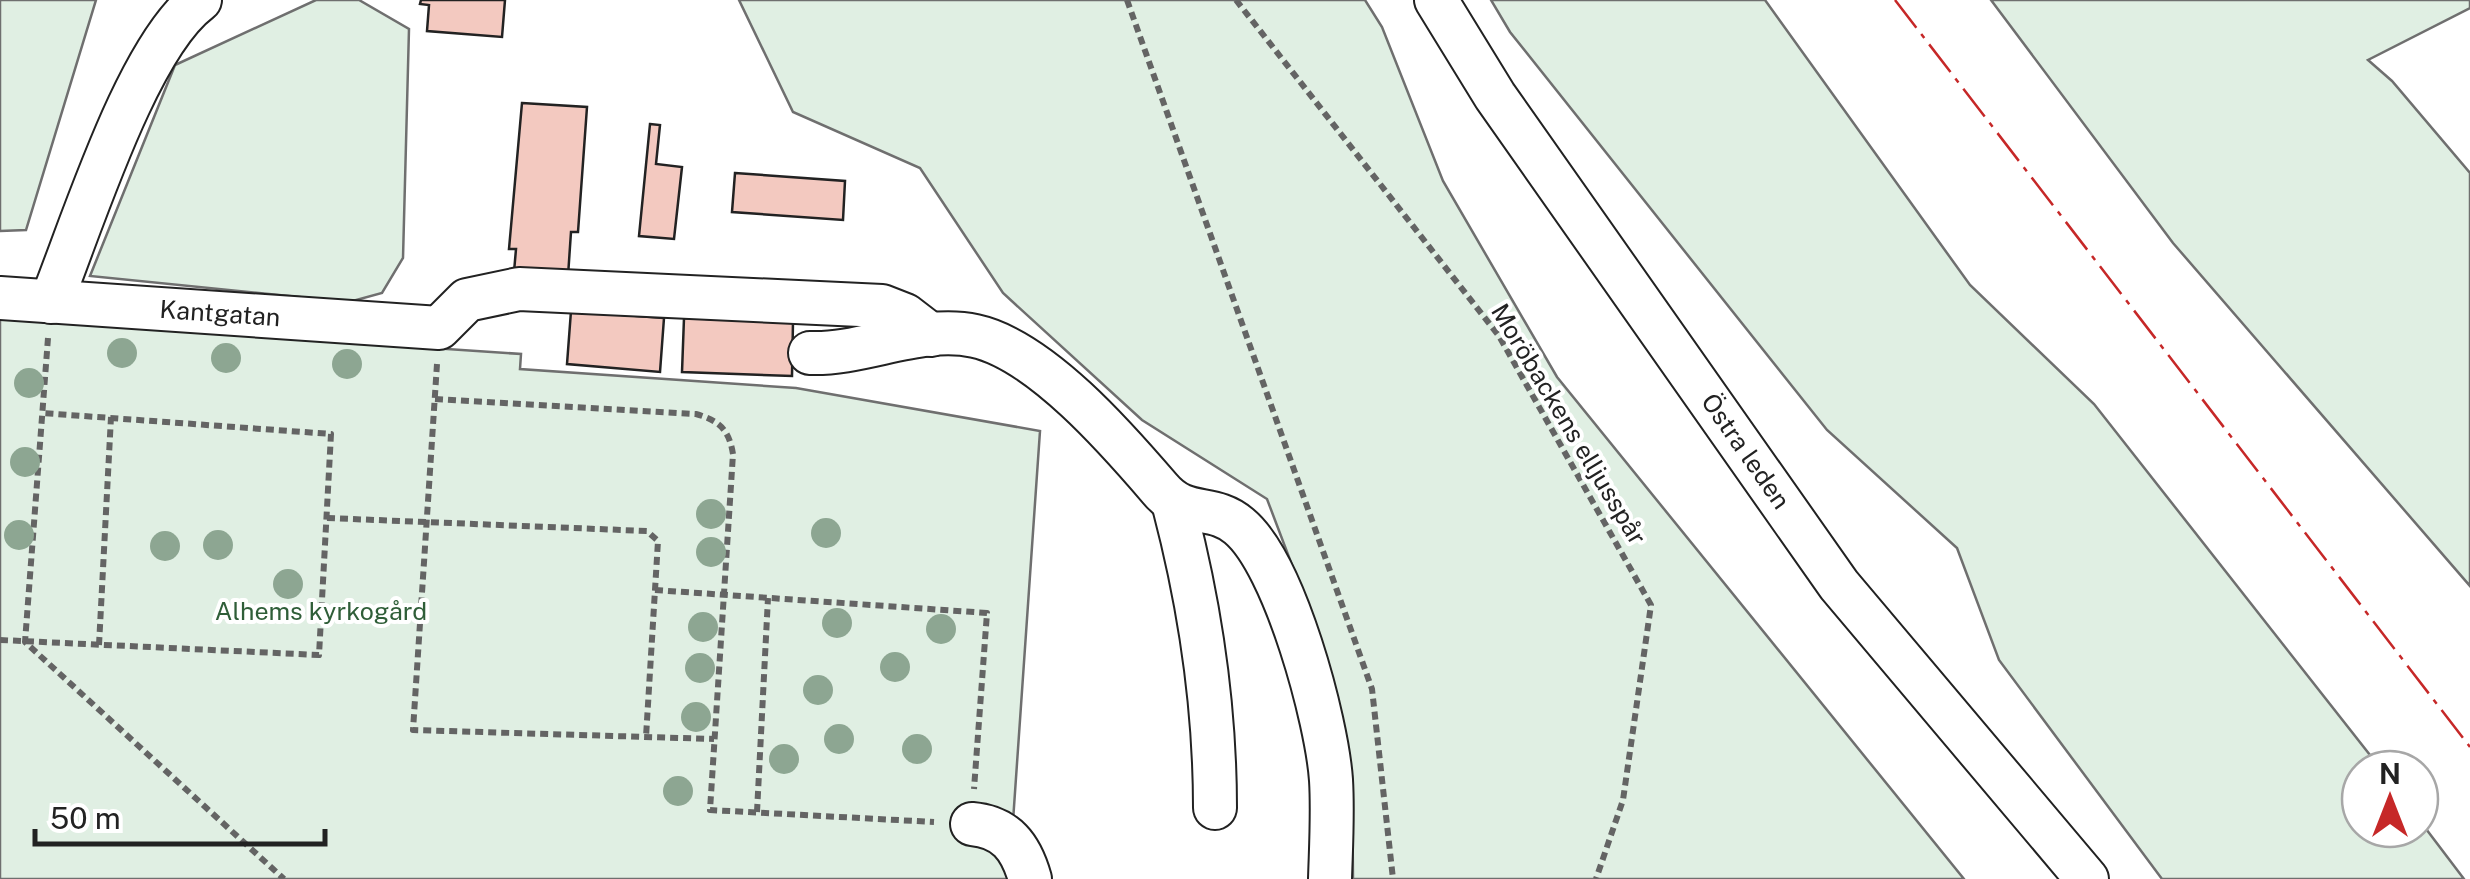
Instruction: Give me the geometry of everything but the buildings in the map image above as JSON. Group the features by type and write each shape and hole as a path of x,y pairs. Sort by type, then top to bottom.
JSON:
{"street":[{"name":"Östra leden","path":"1436,0 1496,96 1840,584 2087,879"},
{"path":"50,302 140,80 175,8"},
{"path":"439,328 467,300 519,289 882,306 906,314 931,335"},
{"name":"Kantgatan","path":"0,298 439,328"},
{"path":"810,354 836,354 931,335 974,336 1004,348 1043,374 1131,456 1174,506 1207,673 1215,739 1216,808"},
{"path":"1174,506 1216,514 1240,526 1287,607 1310,678 1331,777 1330,879"},
{"path":"972,824 1007,834 1020,851 1030,879"}],"path":[{"path":"1127,0 1372,690 1393,879"},
{"name":"Moröbackens elljusspår","path":"1236,0 1498,336 1652,605 1623,800 1596,879"},
{"path":"25,642 50,302"},
{"path":"439,328 413,730 714,739"},
{"path":"434,400 696,414 716,420 730,435 734,454 724,596 714,739 710,810 972,824 987,613 724,596 655,590"},
{"path":"0,640 319,655 332,434 42,413"},
{"path":"99,645 112,417"},
{"path":"327,518 648,531 658,541 646,737"},
{"path":"757,812 768,598"},
{"path":"25,642 284,879"}],"green space":[{"path":"0,0 96,0 26,230 0,231"},
{"path":"316,0 359,0 409,29 403,258 382,293 349,302 90,276 175,65"},
{"path":"739,0 1365,0 1382,27 1443,181 1557,377 1964,879 1353,879 1352,776 1317,631 1267,499 1142,420 1003,293 920,168 793,112"},
{"path":"1491,0 1765,0 1970,285 2094,404 2365,749 2340,749 2340,849 2440,847 2464,879 2162,879 1999,660 1957,548 1827,430 1510,32"},
{"path":"1991,0 2470,0 2470,8 2368,60 2392,81 2470,173 2470,586 2173,243"},
{"name":"Alhems kyrkogård","path":"0,319 521,354 520,369 796,388 1040,431 1009,879 0,879"}],"power":[{"path":"1895,0 2470,747"}]}
